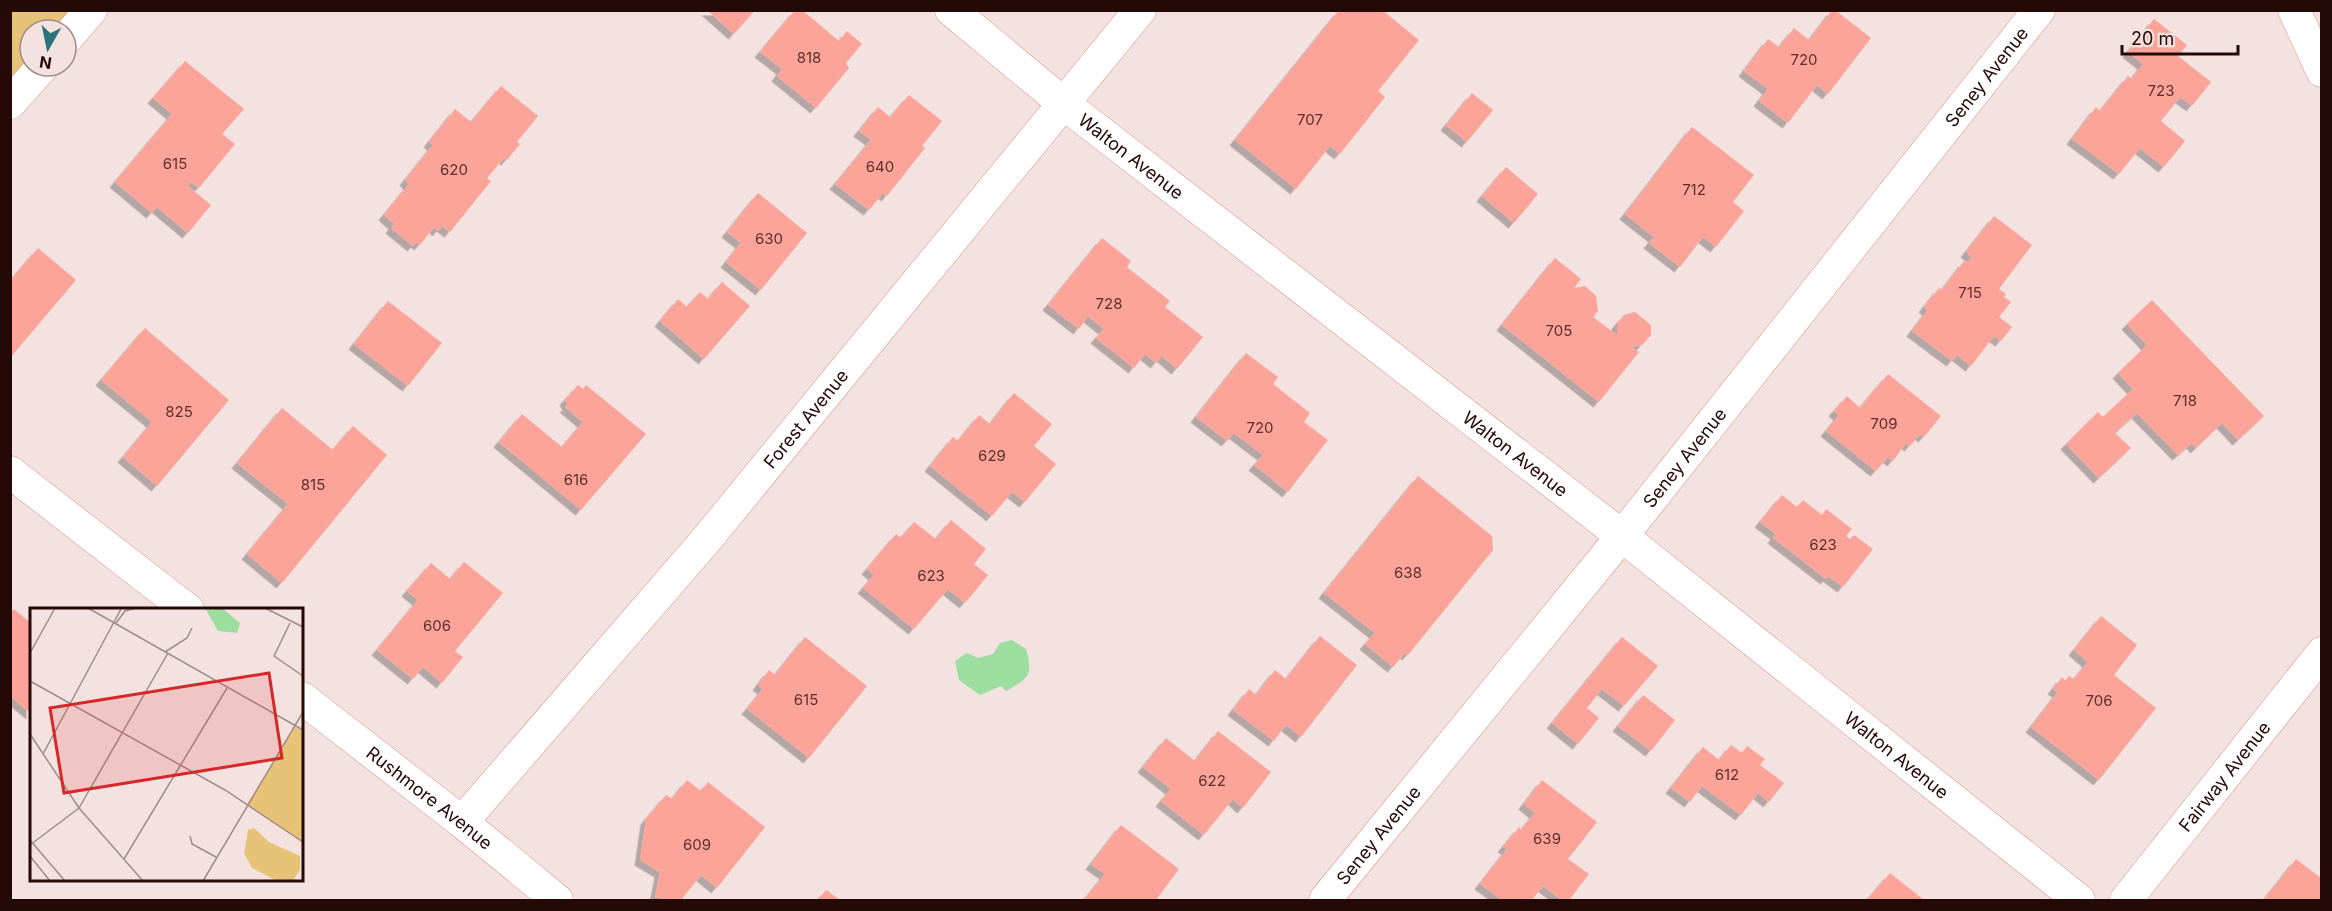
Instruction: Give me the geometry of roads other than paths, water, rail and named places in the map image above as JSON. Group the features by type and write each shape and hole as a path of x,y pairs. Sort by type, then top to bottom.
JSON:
{"street":[{"path":"78,25 91,10"},
{"name":"Walton Avenue","path":"951,10 1063,103 1622,536 2079,900"},
{"name":"Forest Avenue","path":"462,822 706,540 1140,10"},
{"name":"Seney Avenue","path":"1325,900 1622,536 2039,10"},
{"path":"2294,10 2322,71"},
{"path":"10,103 32,78"},
{"path":"10,472 187,608"},
{"name":"Fairway Avenue","path":"2126,900 2322,653"},
{"name":"Rushmore Avenue","path":"303,699 462,822 557,900"}]}
